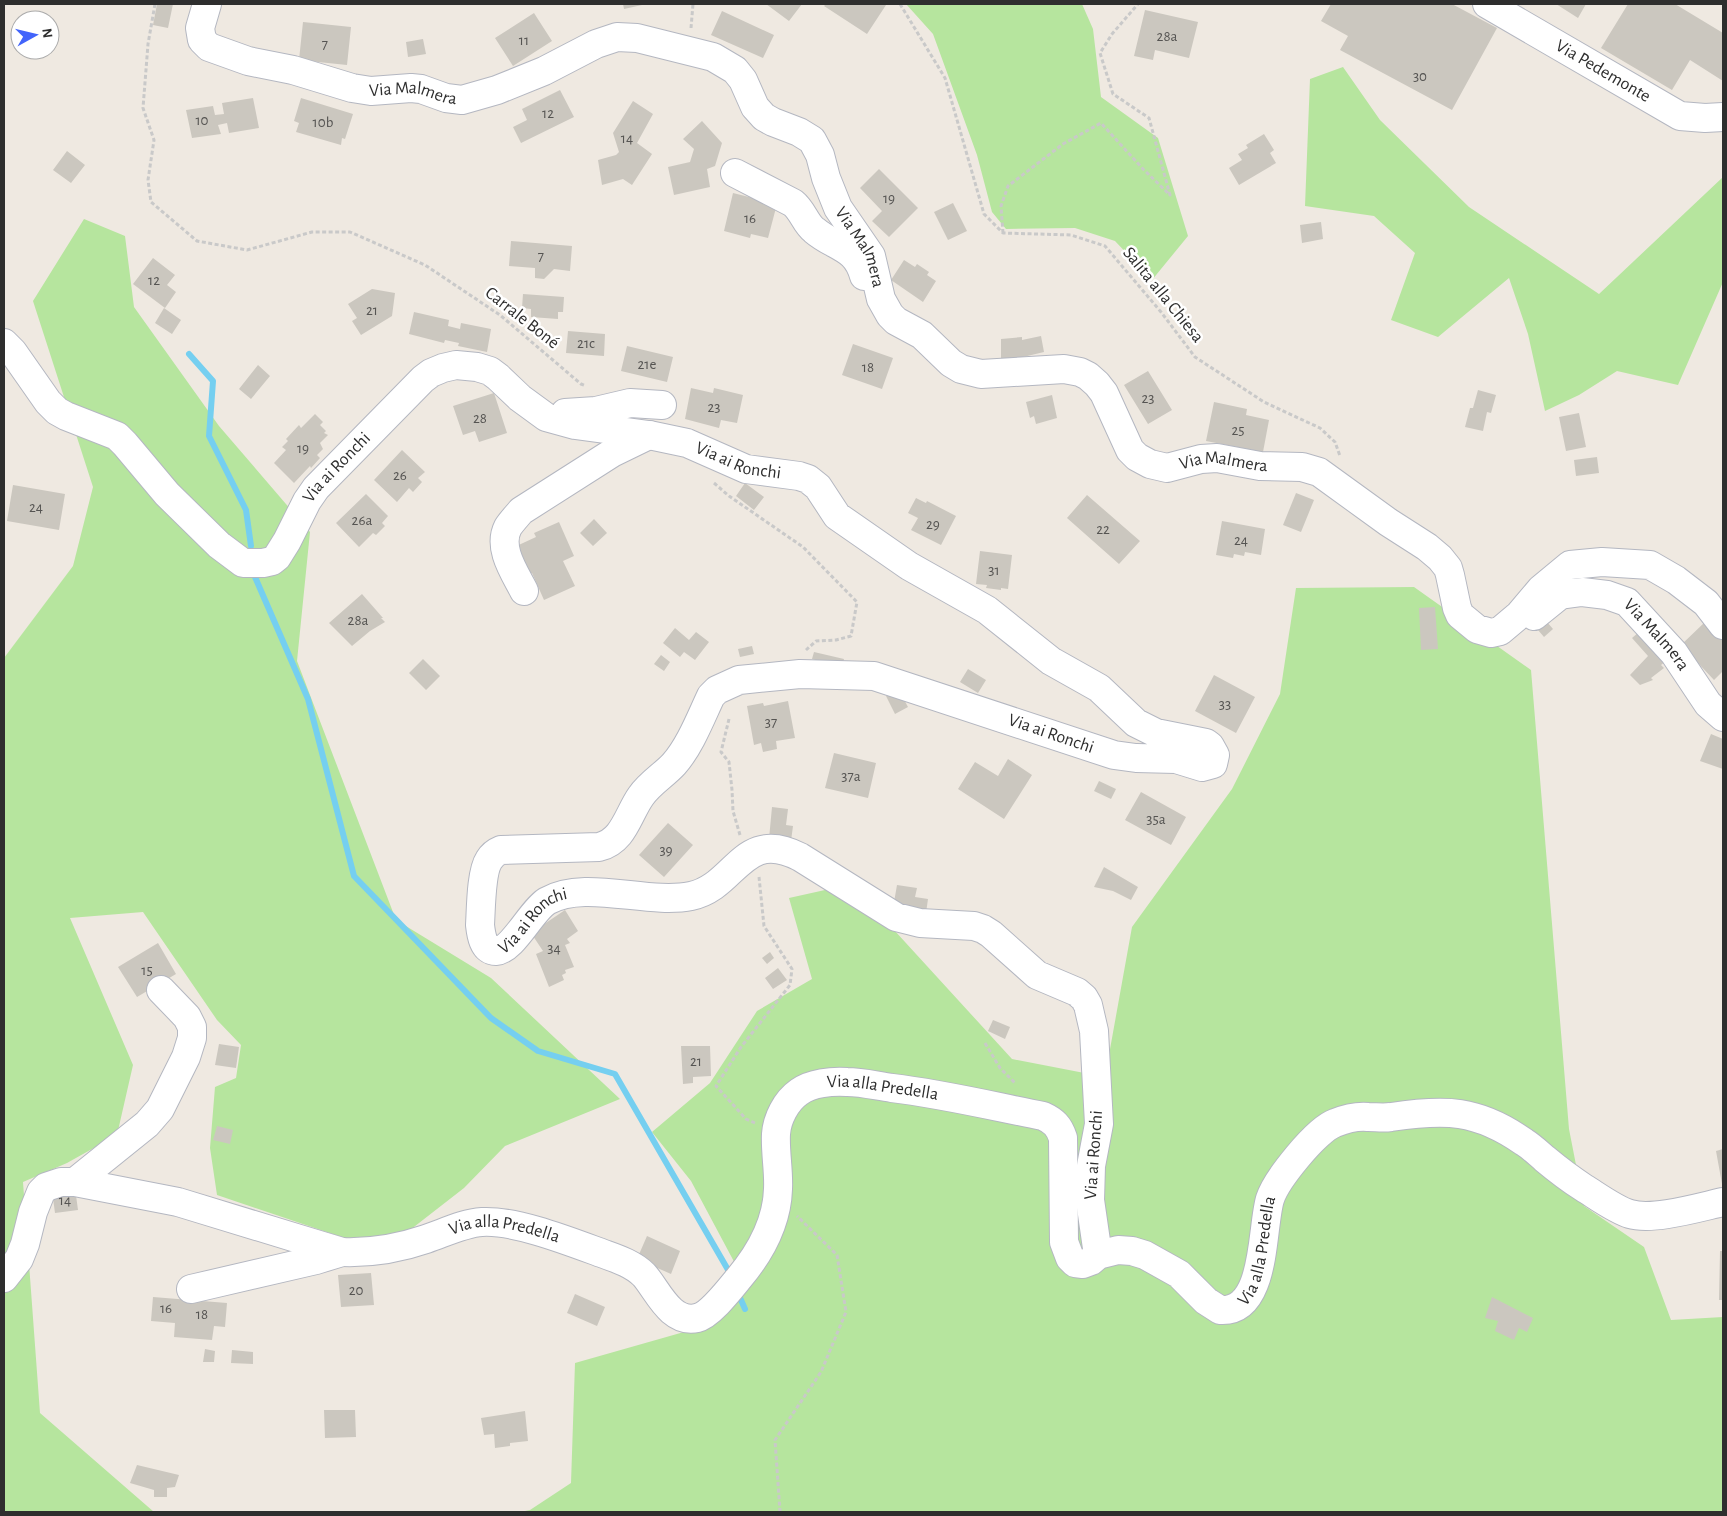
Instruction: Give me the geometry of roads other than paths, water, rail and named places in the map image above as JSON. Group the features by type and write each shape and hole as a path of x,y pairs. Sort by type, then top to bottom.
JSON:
{"street":[{"name":"Via Malmera","path":"207,4 200,28 202,40 209,47 248,61 293,70 352,88 371,91 411,88 421,89 446,98 462,100 497,90 536,74 596,44 617,37 637,38 713,57 735,70 743,80 755,107 764,117 807,136 816,145 831,194 838,208 871,256 877,286 890,315 896,321 922,335 961,369 981,374 1064,369 1080,372 1088,376 1104,393 1130,450 1137,457 1150,464 1167,468 1217,458 1260,466 1302,467 1319,472 1440,558 1448,568 1460,615 1478,629 1495,632 1502,638 1516,634 1535,614 1560,595 1582,592 1606,595 1627,602 1674,653 1708,704 1723,717"},
{"name":"Via Pedemonte","path":"1487,4 1680,116 1723,117"},
{"path":"735,173 793,203 800,208 813,230 849,251 861,263 869,292 874,301 876,304 883,303"},
{"name":"Via ai Ronchi","path":"4,343 13,352 48,402 57,411 117,436 126,444 167,494 219,545 243,563 272,561 277,557 316,488 423,379 431,373 456,366 477,367 490,371 535,410 546,417 575,425 650,435 687,443 746,469 799,476 808,479 818,486 837,516 909,566 987,610 1051,661 1099,688 1136,723 1156,733 1206,743 1212,749 1215,760 1210,766 1202,767 1176,759 1136,758 1114,755 874,676 800,674 739,680 713,693 681,754 674,764 646,789 628,821 613,841 599,847 510,848 501,850 488,860 485,871 480,925 483,941 488,948 498,951 515,938 538,909 548,901 574,893 587,892 644,898 694,896 717,882 755,851 774,848 789,851 800,857 896,917 920,923 974,926 991,934 1037,975 1077,992 1088,1005 1094,1032 1099,1124 1098,1138 1091,1166 1090,1200 1098,1255"},
{"path":"546,417 555,414 596,411 630,403 662,405"},
{"path":"524,591 507,554 505,545 508,527 514,519 521,511 612,453 650,435"},
{"path":"1495,632 1500,631 1519,615 1541,589 1570,565 1602,562 1650,566 1676,580 1706,604 1723,625"},
{"path":"76,1182 147,1124 160,1109 186,1057 192,1038 192,1027 187,1017 161,990"},
{"name":"Via alla Predella","path":"4,1278 19,1259 41,1192 53,1183 76,1182 178,1202 342,1252 399,1246 480,1222 499,1222 518,1226 619,1259 635,1267 667,1307 684,1317 694,1319 707,1313 727,1292 750,1264 767,1233 774,1214 778,1189 776,1133 784,1109 799,1091 830,1082 848,1082 935,1093 1043,1116 1051,1120 1060,1130 1063,1138 1063,1226 1066,1250 1070,1258 1075,1263 1083,1264 1091,1261 1098,1255 1118,1250 1132,1251 1145,1255 1178,1274 1214,1308 1225,1310 1233,1308 1246,1297 1254,1283 1264,1249 1270,1199 1281,1178 1324,1129 1341,1120 1389,1118 1426,1112 1464,1114 1495,1125 1525,1142 1570,1178 1630,1214 1648,1216 1723,1202"},
{"path":"191,1289 316,1260 342,1252"}],"waterway":[{"path":"189,354 213,381 209,436 246,510 251,546"},
{"path":"255,577 308,699 354,876 491,1018 538,1051 615,1074 731,1275"},
{"path":"737,1291 745,1309"}]}
